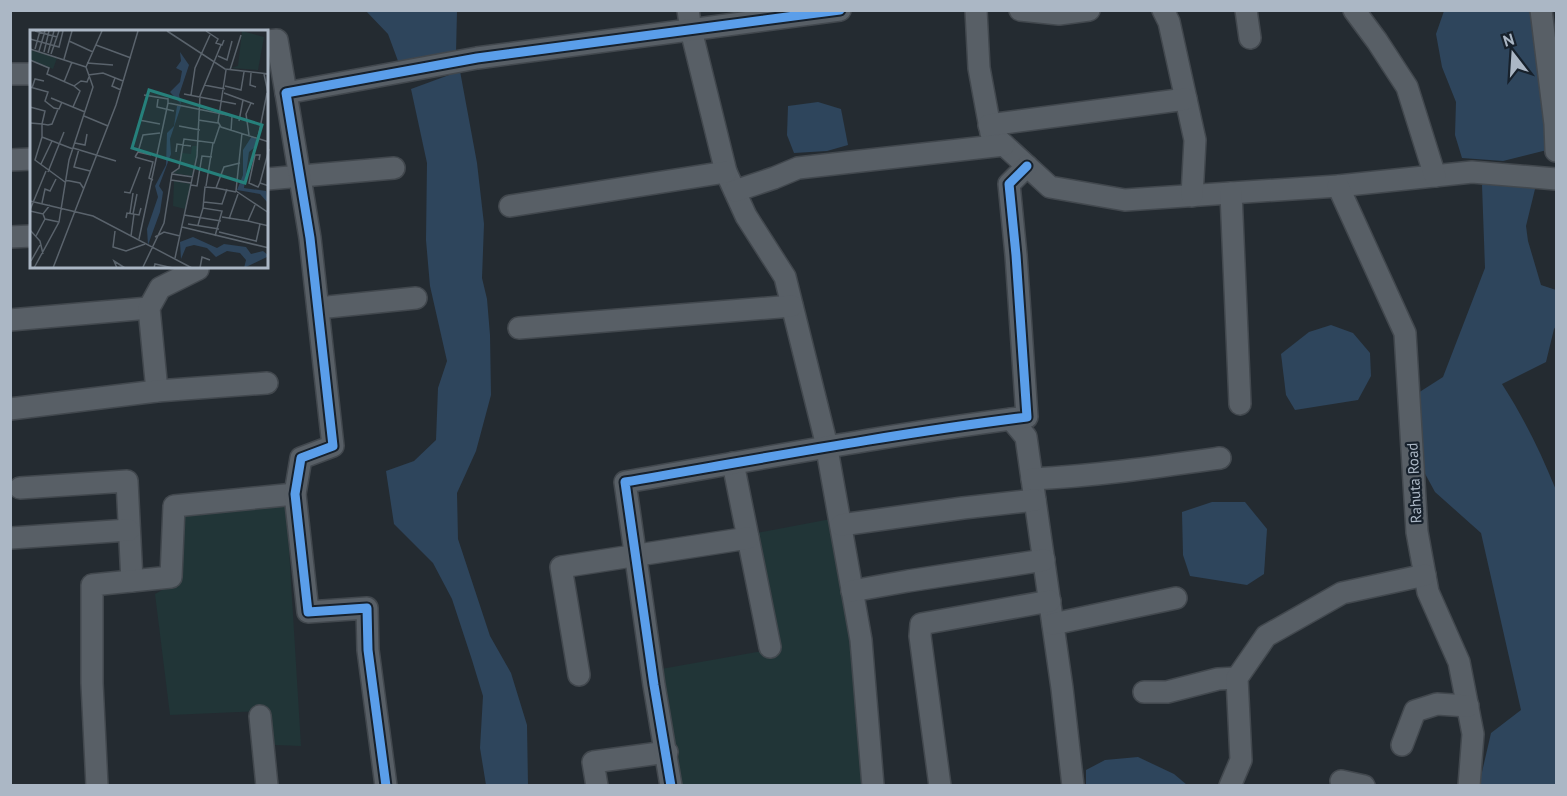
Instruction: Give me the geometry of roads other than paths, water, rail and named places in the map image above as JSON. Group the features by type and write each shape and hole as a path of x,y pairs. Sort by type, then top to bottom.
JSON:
{"street":[{"path":"286,93 690,20 840,10"},
{"path":"976,10 979,68 991,133 1050,187 1125,200 1338,186 1472,172 1557,179"},
{"path":"1020,10 1059,14 1089,10"},
{"path":"1163,10 1169,22 1195,140 1192,196"},
{"path":"1246,10 1250,38"},
{"path":"1354,10 1407,87 1435,176"},
{"path":"1541,10 1557,151"},
{"path":"690,20 730,181 746,216 785,277 826,446 861,640 873,786"},
{"path":"268,41 277,40 310,238 333,446 301,458 295,494 308,612 367,608 368,650 386,786"},
{"path":"10,74 30,74"},
{"path":"990,125 1186,99"},
{"path":"510,206 774,178 798,168 1004,145"},
{"path":"10,160 30,159"},
{"path":"671,786 625,482 826,446 1027,417 1009,184 1027,166"},
{"path":"268,179 394,168"},
{"name":"Rahuta Road","path":"1338,186 1406,333 1417,532 1428,592 1459,662 1473,734 1469,786"},
{"path":"1230,193 1240,404"},
{"path":"10,237 30,236"},
{"path":"156,391 149,308 160,288 198,268"},
{"path":"318,308 416,298"},
{"path":"519,328 792,306"},
{"path":"10,320 149,308"},
{"path":"10,409 156,391 267,383"},
{"path":"1011,419 1026,437 1062,688 1073,786"},
{"path":"1032,479 1129,471 1220,458"},
{"path":"732,463 770,647"},
{"path":"20,488 127,481 132,581"},
{"path":"97,786 92,683 92,585 171,576 174,506 295,494"},
{"path":"841,525 1035,500"},
{"path":"11,538 129,530"},
{"path":"579,675 561,567 748,538"},
{"path":"852,591 908,580 1044,560"},
{"path":"1230,786 1241,760 1237,678 1266,636 1342,593 1425,575"},
{"path":"1053,624 1176,598"},
{"path":"940,786 920,636 921,624 1050,601"},
{"path":"1144,692 1167,692 1218,679 1237,678"},
{"path":"1402,745 1415,711 1437,704 1468,706"},
{"path":"260,716 267,786"},
{"path":"597,786 593,762 667,752"},
{"path":"1341,781 1364,786"}],"water":[{"path":"366,11 457,11 456,53 398,61 388,34"},
{"path":"1444,11 1529,11 1541,43 1547,150 1503,161 1462,158 1455,135 1456,102 1442,67 1436,34"},
{"path":"460,71 477,163 484,224 482,278 487,299 490,335 491,395 476,451 457,493 458,539 490,636 511,673 527,725 528,785 486,785 480,748 483,696 472,660 452,599 433,563 394,524 386,471 414,461 436,440 438,388 447,361 430,286 426,240 427,163 411,89"},
{"path":"818,102 841,109 848,145 827,151 794,153 787,135 788,106"},
{"path":"1482,185 1536,185 1526,226 1528,241 1541,285 1556,290 1556,326 1546,362 1502,384 1532,436 1556,490 1556,785 1479,785 1491,733 1521,710 1481,533 1435,492 1423,470 1418,393 1443,377 1485,268"},
{"path":"1331,325 1353,333 1370,353 1371,376 1358,400 1295,410 1286,395 1281,354 1309,332"},
{"path":"1212,502 1245,502 1267,529 1264,574 1247,585 1190,576 1183,555 1182,512"},
{"path":"1138,757 1174,774 1187,785 1086,785 1086,770 1105,760"}]}
